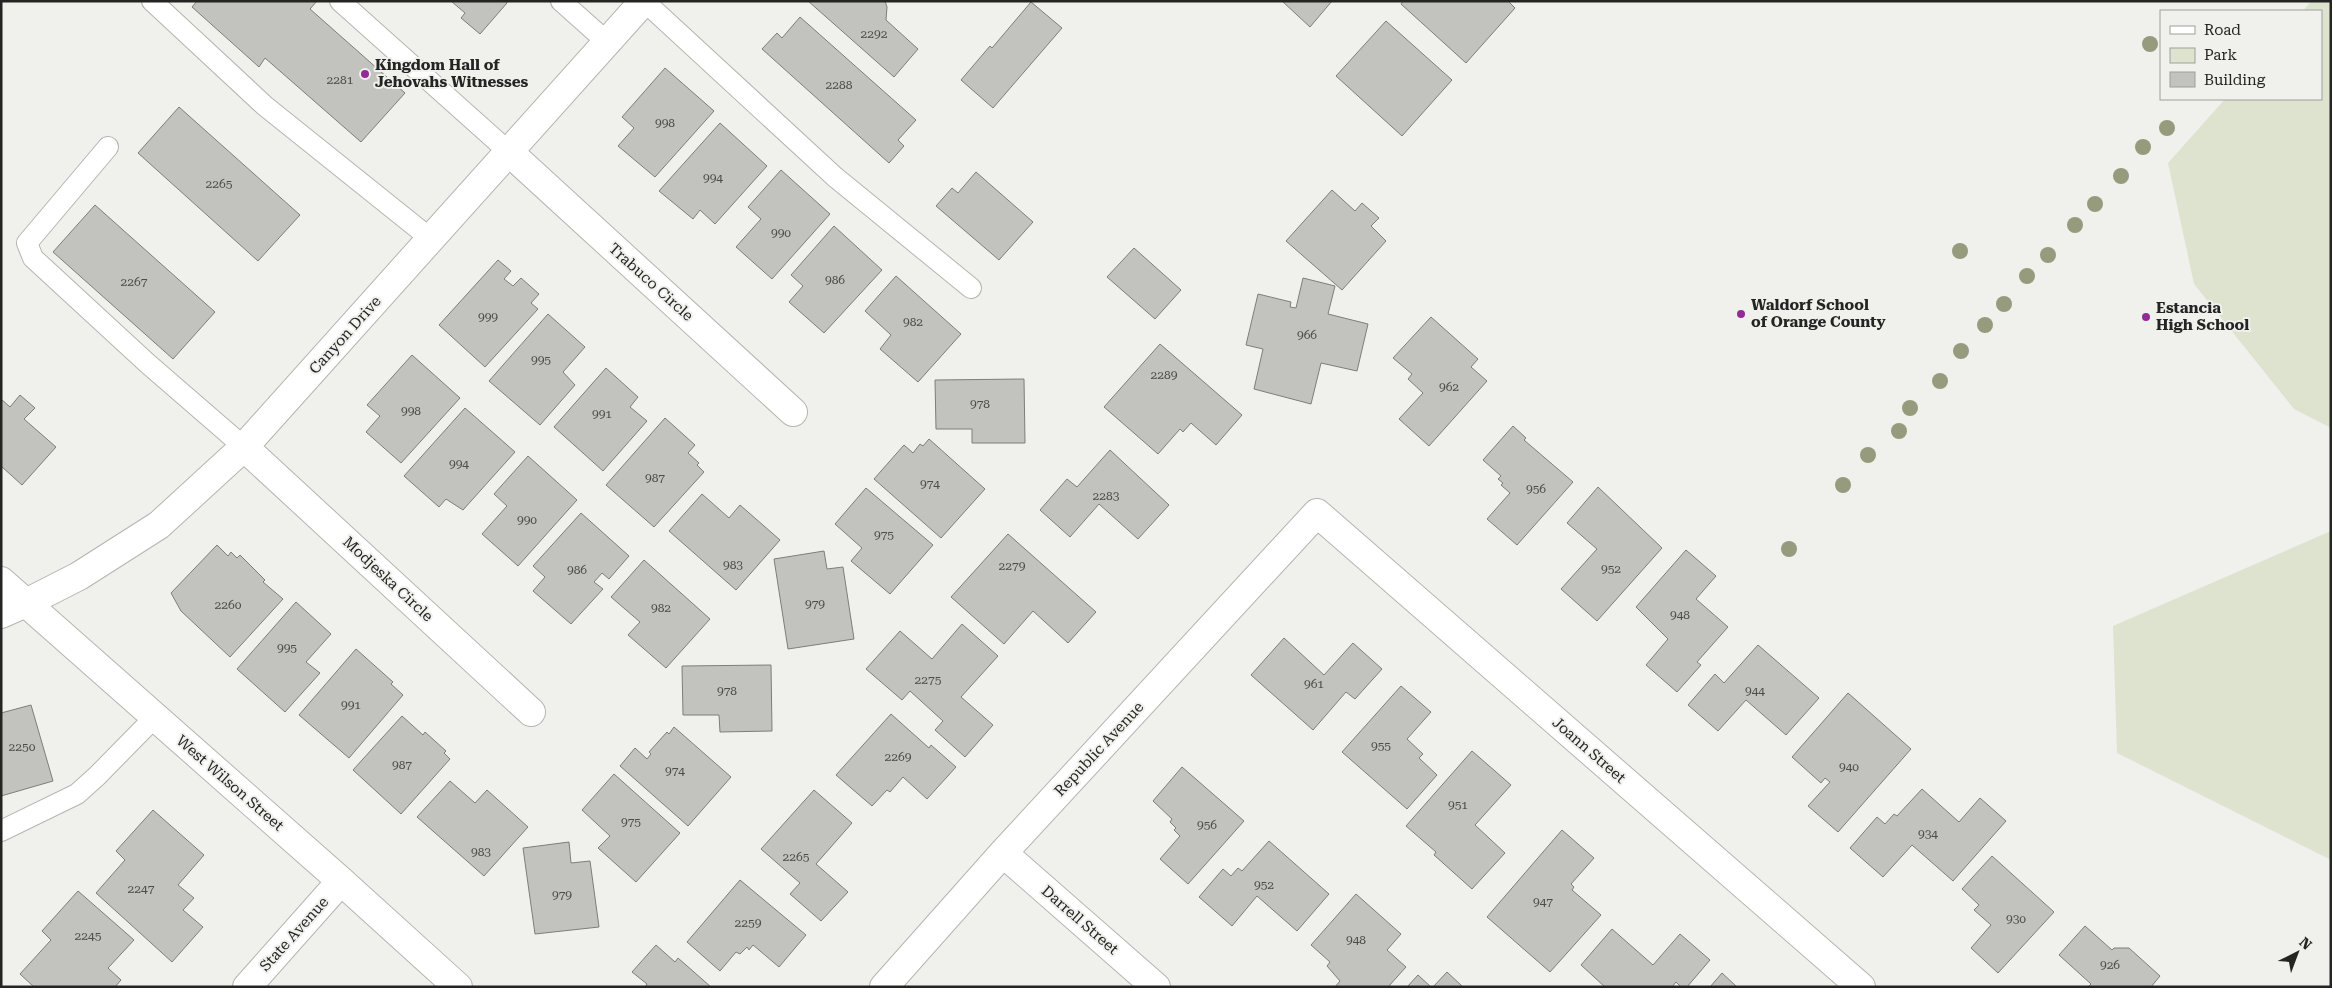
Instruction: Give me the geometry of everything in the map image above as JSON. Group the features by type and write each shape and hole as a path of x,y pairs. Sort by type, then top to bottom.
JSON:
{"street":[{"name":"Canyon Drive","path":"1,614 79,576 159,525 244,447 644,1"},
{"name":"Trabuco Circle","path":"508,152 793,412"},
{"name":"Modjeska Circle","path":"244,447 531,712"},
{"name":"Republic Avenue","path":"884,987 1004,853 1317,513"},
{"name":"Joann Street","path":"1317,513 1861,987"},
{"name":"West Wilson Street","path":"1,581 342,881 458,987"},
{"name":"Darrell Street","path":"1004,853 1156,987"},
{"name":"State Avenue","path":"247,987 342,881"}],"lane":[{"path":"152,1 265,106 431,239"},
{"path":"340,1 508,152"},
{"path":"561,1 607,42"},
{"path":"644,1 835,177 971,288"},
{"path":"108,147 27,243 33,258 147,363 244,447"},
{"path":"1,831 77,794 155,717"}],"green space":[{"path":"2311,1 2331,1 2331,428 2294,409 2194,284 2168,163 2224,100 2322,100 2322,10 2304,10"},
{"path":"2331,531 2331,860 2117,753 2113,626"}],"building":[{"path":"197,1 317,1 310,9 405,93 361,142 265,58 259,67 192,7"},
{"path":"451,1 506,1 507,3 480,34 461,18 465,13"},
{"path":"808,1 885,1 887,7 886,20 918,49 894,77"},
{"path":"1282,1 1332,1 1310,27"},
{"path":"1403,1 1508,1 1515,8 1466,63 1401,4"},
{"path":"1031,2 1062,28 993,108 961,80 990,46 992,48"},
{"path":"800,17 916,120 898,140 904,146 889,163 762,49 777,33 782,38"},
{"path":"1386,21 1452,80 1402,136 1336,76"},
{"path":"665,68 714,111 655,177 618,146 634,128 622,117"},
{"path":"179,107 300,215 258,261 138,153"},
{"path":"720,123 767,166 715,224 700,210 693,219 659,191"},
{"path":"781,170 830,214 772,279 736,247 761,219 748,207"},
{"path":"976,172 1033,222 999,260 936,206 952,188 958,193"},
{"path":"1332,190 1355,211 1362,203 1379,218 1371,226 1386,241 1342,290 1286,241"},
{"path":"95,205 215,312 173,359 53,252"},
{"path":"834,226 882,270 824,333 789,302 803,286 791,275"},
{"path":"1134,248 1181,290 1155,319 1107,277"},
{"path":"498,260 511,271 504,279 513,286 521,278 539,294 531,303 538,309 485,367 439,325"},
{"path":"896,276 961,334 918,382 880,349 891,335 865,311"},
{"path":"1303,278 1335,286 1328,314 1368,324 1357,371 1321,363 1311,404 1254,389 1263,349 1246,345 1258,294 1291,302 1290,307 1296,308"},
{"path":"548,314 585,347 563,372 575,385 540,425 489,381"},
{"path":"1431,317 1478,359 1471,367 1487,381 1429,446 1399,419 1423,393 1408,379 1412,374 1393,358"},
{"path":"1160,344 1242,415 1216,445 1191,423 1183,432 1180,429 1158,454 1104,407"},
{"path":"412,355 460,398 401,463 366,432 380,416 367,405"},
{"path":"606,368 638,397 630,407 647,421 603,471 554,427"},
{"path":"1024,379 1025,443 972,443 972,429 936,429 935,380"},
{"path":"20,395 35,408 24,419 56,447 22,485 1,466 1,399 10,407"},
{"path":"465,408 515,452 463,510 446,499 439,507 404,476"},
{"path":"665,418 695,445 688,453 699,463 697,465 704,472 654,527 606,485"},
{"path":"1513,426 1526,438 1524,440 1573,482 1517,545 1487,519 1510,493 1501,485 1503,483 1498,479 1501,476 1483,460"},
{"path":"929,439 985,489 941,538 874,479 904,445 913,453 920,444 923,446"},
{"path":"1110,450 1169,505 1138,539 1099,504 1070,537 1040,510 1067,479 1077,487"},
{"path":"528,456 577,500 518,566 482,534 507,506 494,494"},
{"path":"1598,487 1662,548 1597,621 1561,589 1597,549 1567,523"},
{"path":"866,488 933,545 890,594 851,561 862,548 835,524"},
{"path":"702,494 729,518 740,505 780,540 736,590 669,531"},
{"path":"581,513 629,556 609,579 602,573 594,582 603,589 571,624 533,591 545,577 533,566"},
{"path":"1008,534 1096,612 1068,643 1033,611 1004,644 951,597"},
{"path":"217,545 228,556 231,552 237,558 240,555 265,580 263,582 283,599 230,657 181,611 171,593"},
{"path":"1686,550 1716,576 1696,599 1728,627 1697,662 1701,665 1677,692 1646,665 1668,639 1636,607"},
{"path":"824,551 827,569 843,567 854,639 788,649 774,559"},
{"path":"644,560 710,619 666,668 628,635 640,622 611,597"},
{"path":"296,602 331,634 306,662 320,673 285,712 237,669"},
{"path":"962,624 998,656 961,697 993,725 965,757 935,730 943,721 910,691 902,700 866,669 900,631 932,659"},
{"path":"1284,638 1324,675 1353,643 1382,669 1355,699 1346,692 1313,730 1251,675"},
{"path":"1758,645 1819,698 1786,735 1746,700 1718,731 1688,705 1715,674 1724,683"},
{"path":"356,649 393,682 391,684 403,695 349,758 299,715"},
{"path":"771,665 772,731 720,732 719,715 683,715 682,666"},
{"path":"1401,686 1431,712 1407,739 1423,754 1419,758 1437,775 1407,809 1342,752"},
{"path":"1848,693 1911,749 1838,832 1808,806 1830,782 1825,778 1821,783 1792,757"},
{"path":"31,705 53,781 1,796 1,713"},
{"path":"891,714 929,748 931,745 956,767 927,799 903,777 890,792 887,790 872,806 836,775"},
{"path":"402,716 423,735 425,732 446,751 444,753 450,759 401,814 353,770"},
{"path":"674,727 731,777 688,826 620,766 635,748 647,759 651,754 649,752"},
{"path":"1472,751 1511,785 1475,825 1505,853 1472,889 1434,855 1436,852 1406,826"},
{"path":"1182,767 1244,821 1188,884 1160,859 1180,836 1170,822 1172,819 1153,801"},
{"path":"614,774 680,833 636,882 598,848 610,836 582,810"},
{"path":"450,781 475,803 487,790 528,827 484,876 417,817"},
{"path":"1922,789 1959,822 1980,798 2006,821 1953,881 1912,845 1883,877 1850,848 1877,817 1885,824 1894,814 1897,816"},
{"path":"814,790 852,823 816,864 848,892 821,921 790,894 800,883 761,849"},
{"path":"153,810 204,855 178,885 194,898 183,910 203,927 172,962 96,893 125,860 116,851"},
{"path":"1562,830 1594,858 1571,884 1574,887 1572,890 1601,915 1550,972 1487,917"},
{"path":"1269,841 1329,894 1297,931 1257,896 1232,926 1199,897 1223,869 1231,876 1238,868 1242,871"},
{"path":"569,842 571,863 590,861 599,927 535,934 523,848"},
{"path":"1992,856 2054,912 1998,973 1971,948 1991,925 1974,910 1979,905 1962,889"},
{"path":"740,880 806,935 779,967 753,945 749,950 747,947 740,954 736,952 720,971 687,942"},
{"path":"78,891 134,940 108,968 121,980 115,987 34,987 20,974 51,940 42,931"},
{"path":"1356,894 1401,934 1387,950 1406,967 1388,987 1335,987 1340,981 1327,966 1330,962 1311,945"},
{"path":"2085,926 2112,950 2114,948 2129,948 2160,976 2151,987 2088,987 2091,984 2059,955"},
{"path":"1612,929 1653,965 1680,934 1710,960 1687,987 1681,987 1676,982 1672,987 1605,987 1581,965"},
{"path":"656,945 675,962 678,958 711,987 645,987 647,984 632,972"},
{"path":"1447,972 1463,987 1433,987"},
{"path":"1722,973 1737,987 1710,987"},
{"path":"1418,975 1431,987 1407,987"}],"place":[{"name":"Kingdom Hall of Jehovahs Witnesses","path":"365,74"},
{"name":"Waldorf School of Orange County","path":"1741,314"},
{"name":"Estancia High School","path":"2146,317"}]}
